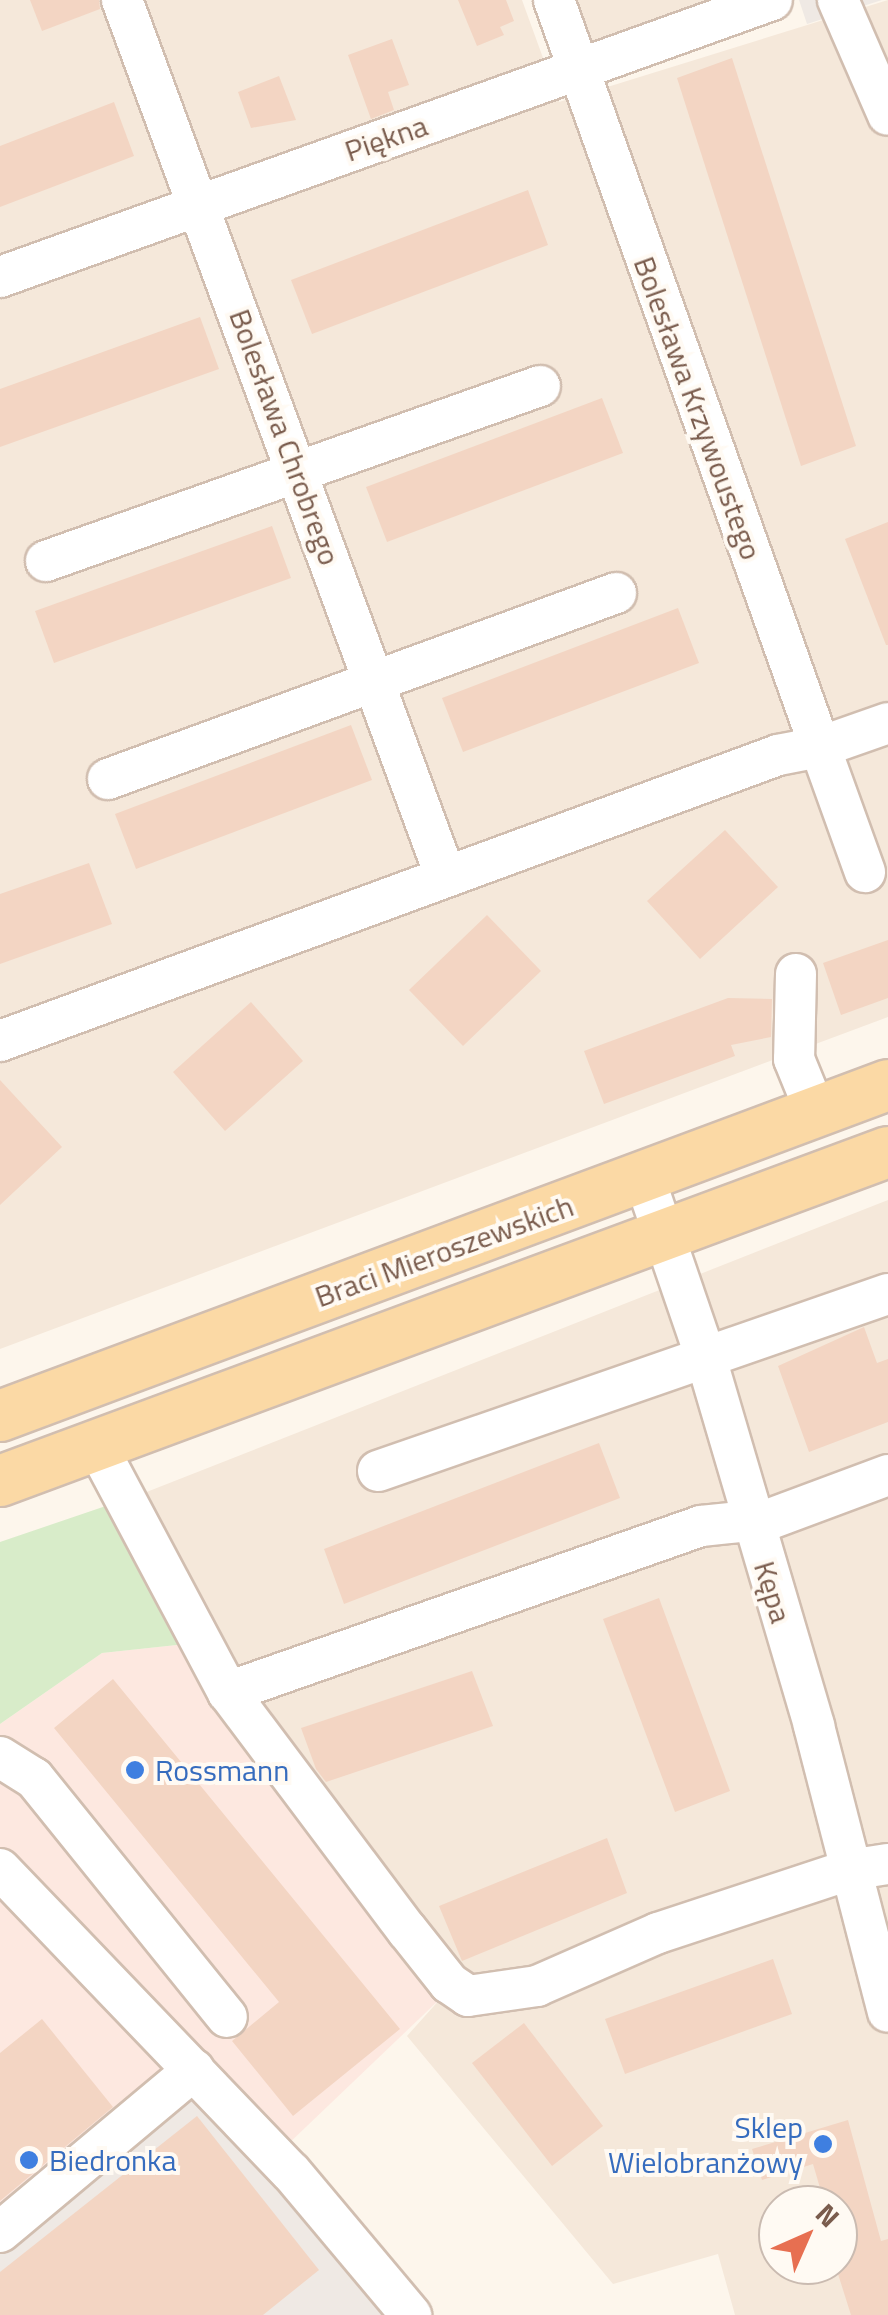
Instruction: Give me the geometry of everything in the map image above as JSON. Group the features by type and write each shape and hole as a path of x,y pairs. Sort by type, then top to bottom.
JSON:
{"main road":[{"name":"Braci Mieroszewskich","path":"0,1416 888,1084"},
{"name":"Braci Mieroszewskich","path":"0,1481 888,1152"}],"street":[{"name":"Bolesława Chrobrego","path":"122,0 299,472 444,875"},
{"name":"Bolesława Krzywoustego","path":"554,0 866,872"},
{"name":"Piękna","path":"0,277 772,0"},
{"path":"842,1 888,116"},
{"path":"46,561 540,386"},
{"path":"108,779 616,593"},
{"path":"0,1040 778,755 820,747 888,722"},
{"path":"796,974 794,1059 816,1112"},
{"name":"Kępa","path":"644,1177 706,1358 750,1517 869,1867 888,2012"},
{"path":"378,1471 888,1294"},
{"path":"97,1446 228,1692 407,1930 449,1983 468,1996 537,1986 658,1933 869,1867"},
{"path":"228,1692 701,1526 750,1517 770,1519 888,1475"},
{"path":"0,1757 34,1778 228,2017"},
{"path":"0,1870 292,2172 411,2315"},
{"path":"0,2232 194,2070"}],"shaded area":[{"path":"0,0 522,0 559,102 888,0 888,1017 0,1349"},
{"path":"570,0 724,0 588,50"},
{"path":"799,0 882,0 807,24"},
{"path":"888,1200 888,2315 735,2315 718,2254 613,2284 407,2036 442,1997 234,1726 144,1493"},
{"path":"186,1644 442,1997 262,2169 0,2251 0,1724 102,1653"},
{"path":"195,2084 386,2315 0,2315 0,2251"}],"green space":[{"path":"144,1493 186,1644 102,1653 0,1724 0,1542"}],"building":[{"path":"30,0 99,0 100,9 42,31"},
{"path":"458,0 506,0 514,21 500,27 504,35 477,46"},
{"path":"392,39 409,85 388,92 394,110 371,119 348,55"},
{"path":"732,58 856,446 801,466 677,78"},
{"path":"279,76 296,120 251,128 238,92"},
{"path":"114,102 134,156 0,207 0,146"},
{"path":"528,190 548,245 312,334 291,280"},
{"path":"200,317 219,369 0,447 0,389"},
{"path":"602,398 623,453 387,542 366,487"},
{"path":"888,522 888,645 886,645 845,539"},
{"path":"272,526 291,578 54,663 35,611"},
{"path":"678,608 699,663 463,752 442,698"},
{"path":"351,725 372,780 136,869 115,814"},
{"path":"725,830 778,887 700,959 647,901"},
{"path":"89,863 112,924 0,964 0,894"},
{"path":"487,915 541,971 463,1046 409,990"},
{"path":"888,940 888,998 841,1015 823,963"},
{"path":"728,998 772,999 771,1037 731,1045 735,1056 604,1104 584,1051"},
{"path":"251,1002 303,1061 225,1131 173,1072"},
{"path":"0,1080 62,1147 0,1205"},
{"path":"864,1327 877,1363 888,1359 888,1422 809,1452 778,1366"},
{"path":"599,1443 620,1498 344,1604 324,1549"},
{"path":"659,1598 730,1791 675,1812 603,1619"},
{"path":"472,1671 493,1726 326,1782 316,1769 301,1728"},
{"path":"113,1679 400,2029 293,2116 232,2041 279,2002 54,1728"},
{"path":"607,1838 627,1893 462,1961 439,1906"},
{"path":"773,1959 792,2014 625,2074 605,2019"},
{"name":"Biedronka","path":"42,2019 113,2107 0,2201 0,2053"},
{"path":"524,2023 603,2126 552,2166 472,2063"},
{"path":"197,2116 319,2270 263,2315 0,2315 0,2272"},
{"path":"848,2120 881,2241 888,2239 888,2315 851,2315 841,2285 858,2285 858,2185 819,2185 813,2164 762,2180 752,2149"}],"place":[{"name":"Rossmann","path":"135,1770"},
{"name":"Sklep Wielobranżowy","path":"823,2144"},
{"name":"Biedronka","path":"29,2160"}]}
